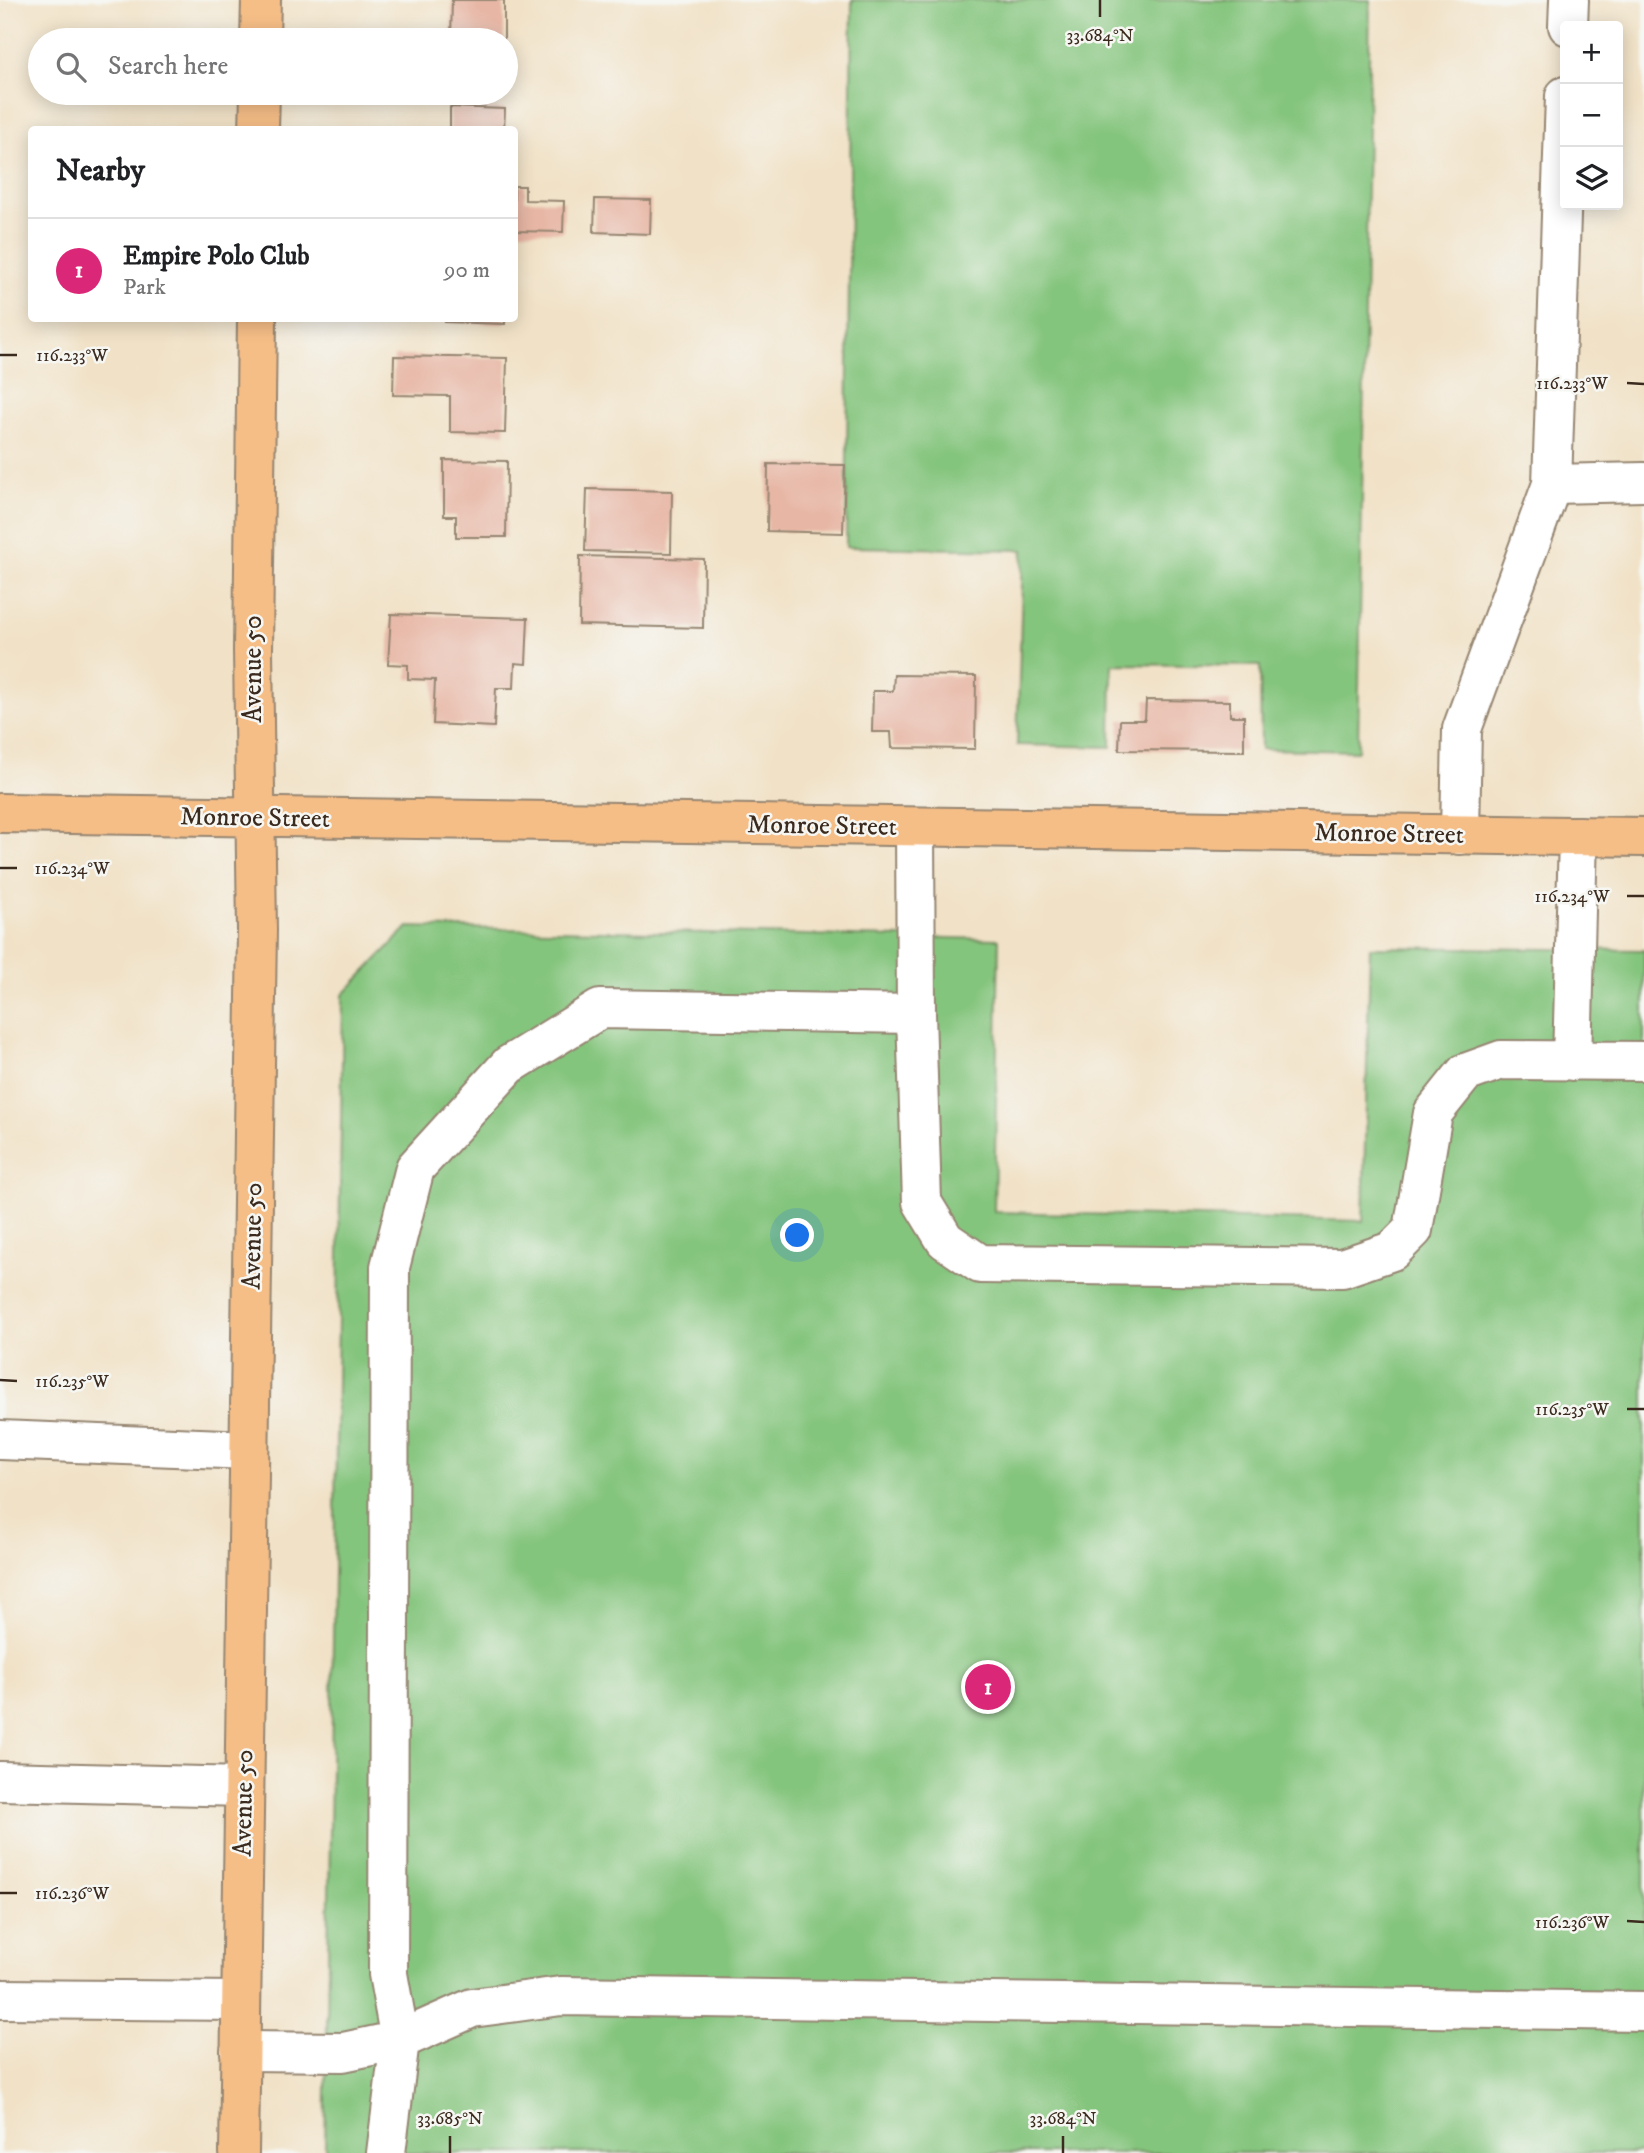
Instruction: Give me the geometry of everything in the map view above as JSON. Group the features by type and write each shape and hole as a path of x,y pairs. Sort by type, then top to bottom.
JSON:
{"main road":[{"path":"260,28 261,0"},
{"path":"259,126 260,105"},
{"name":"Avenue 50","path":"239,2153 257,930 253,650 257,322"},
{"name":"Monroe Street","path":"0,813 1644,836"}],"lane":[{"path":"1568,21 1569,0"},
{"path":"1460,835 1462,729 1552,484 1563,147"},
{"path":"1552,484 1644,482"},
{"path":"915,827 916,1014 922,1202 945,1240 980,1264 1342,1268 1392,1251 1413,1230 1433,1113 1465,1073 1501,1060 1644,1061"},
{"path":"1573,1061 1578,836"},
{"path":"386,2153 400,2040 388,1974 390,1267 415,1168 509,1065 600,1009 916,1014"},
{"path":"0,1440 249,1450"},
{"path":"0,1781 244,1787"},
{"path":"240,2050 343,2052 400,2040 472,2008 561,1996 1644,2011"},
{"path":"0,1999 241,2001"}],"green space":[{"path":"852,0 1370,0 1358,751 1261,749 1260,666 1112,664 1111,747 1017,745 1023,550 846,547"},
{"path":"408,927 999,939 994,1212 1363,1221 1370,947 1644,950 1644,2153 325,2153 343,995"}],"building":[{"path":"452,0 504,0 504,28 451,28"},
{"path":"450,107 505,109 504,126 450,126"},
{"path":"518,186 525,186 525,200 564,201 563,232 518,231"},
{"path":"595,199 651,200 650,234 594,232"},
{"path":"445,322 505,322 505,324"},
{"path":"394,356 507,358 505,433 450,432 450,396 393,395"},
{"path":"444,460 507,461 506,537 456,537 456,516 444,516"},
{"path":"768,464 845,465 843,533 767,531"},
{"path":"587,489 672,491 671,553 585,551"},
{"path":"580,556 704,559 703,628 579,625"},
{"path":"391,614 528,618 526,664 515,663 514,688 496,688 494,727 433,724 435,680 408,679 408,665 388,664"},
{"path":"894,675 976,676 975,749 892,748 891,732 872,732 873,691 893,691"},
{"path":"1146,700 1230,701 1230,716 1244,716 1244,751 1119,750 1120,720 1145,720"}],"place":[{"name":"Empire Polo Club","path":"988,1687"}]}
